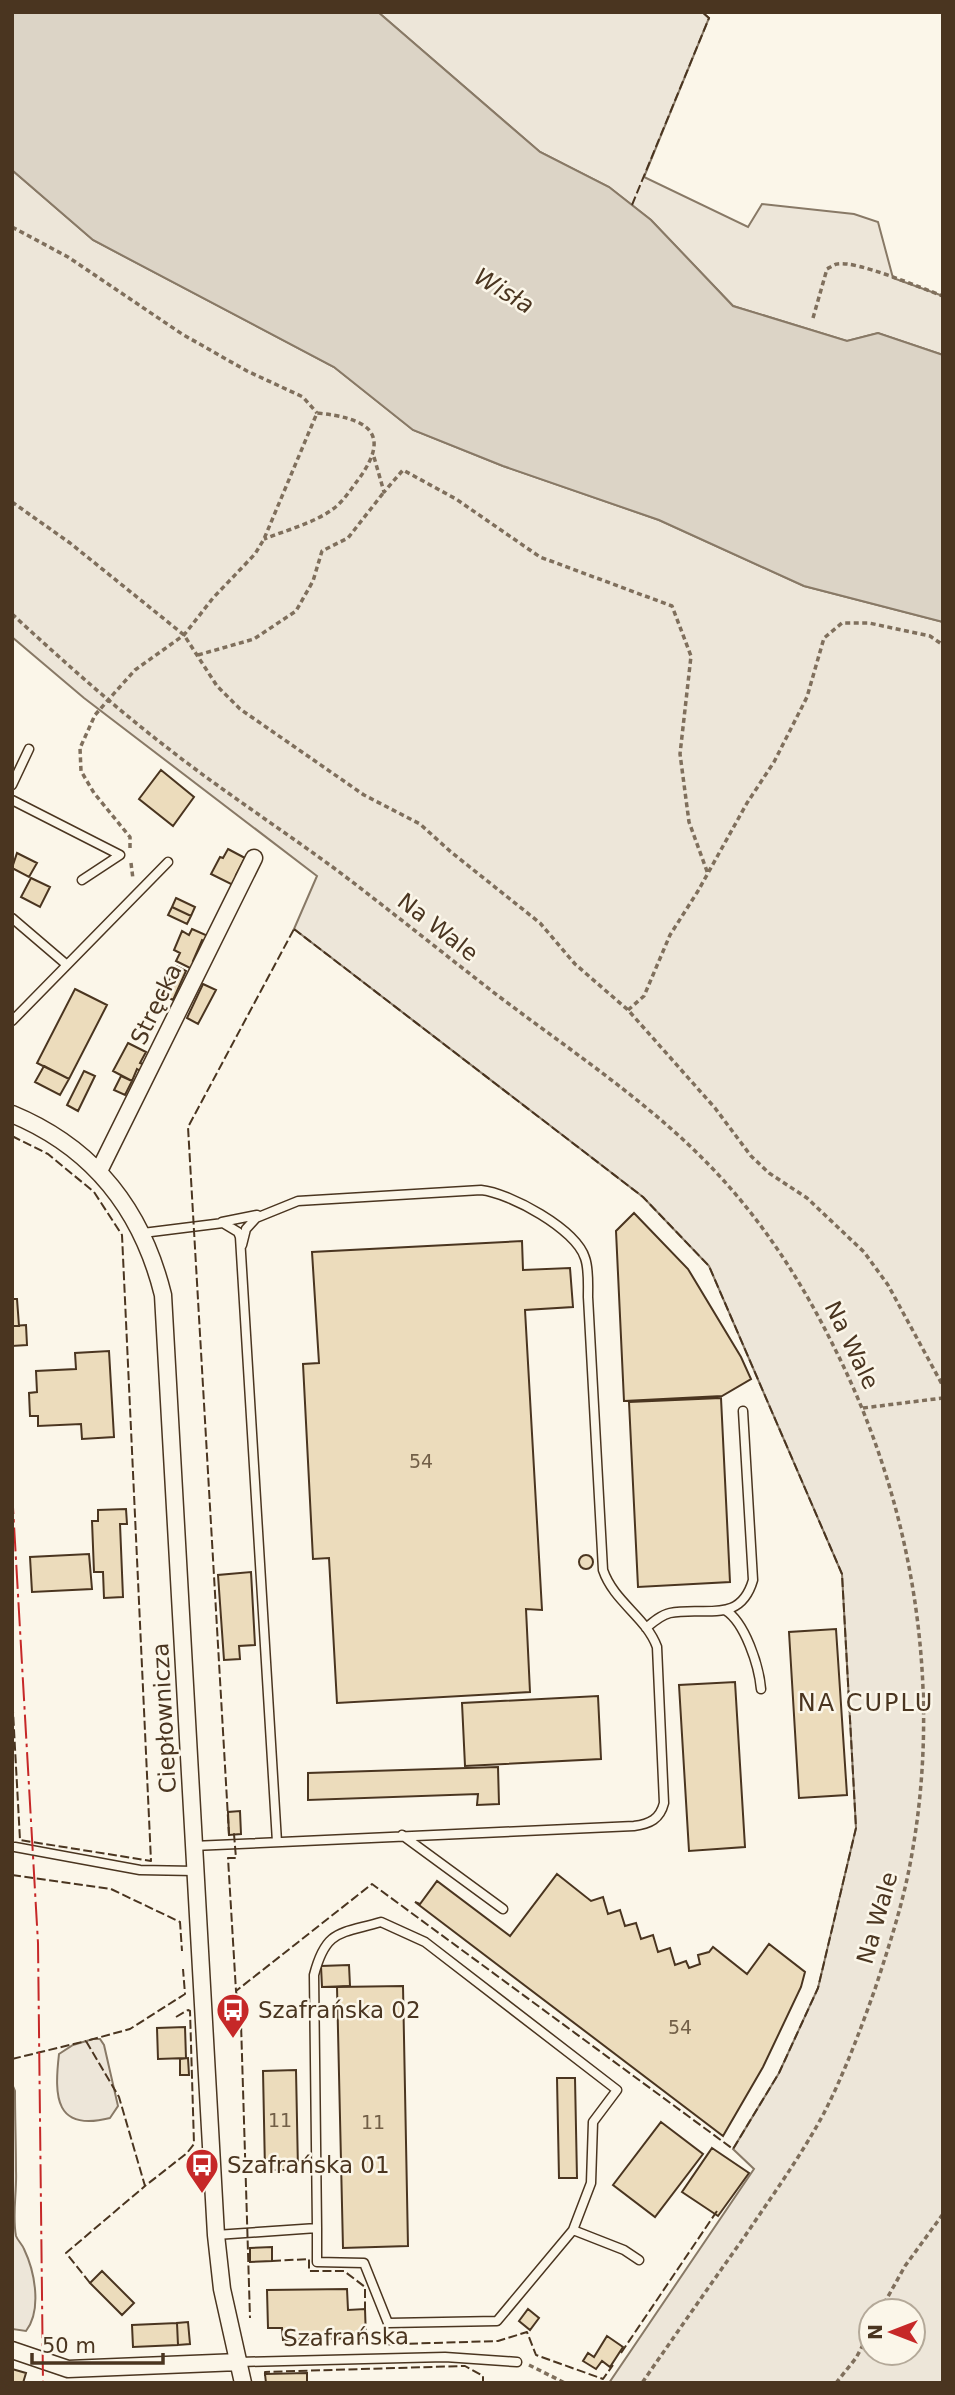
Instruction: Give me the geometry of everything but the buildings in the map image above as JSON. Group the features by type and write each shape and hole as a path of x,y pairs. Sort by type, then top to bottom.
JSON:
{"street":[{"name":"Stręcka","path":"99,1171 254,858"},
{"name":"Ciepłownicza","path":"12,1114 54,1135 99,1171 113,1187 143,1233 156,1266 163,1295 216,2235 222,2289 243,2383"},
{"name":"Szafrańska","path":"12,2350 68,2369 239,2362"}],"lane":[{"path":"12,785 30,749"},
{"path":"12,800 120,855 82,880"},
{"path":"12,1021 168,862"},
{"path":"12,918 67,965"},
{"path":"143,1233 219,1223 306,1200 481,1189 497,1192 525,1204 574,1241 585,1258 586,1267 603,1570 616,1595 653,1638 658,1657 664,1803 663,1810 655,1820 634,1826 193,1846"},
{"path":"242,1245 246,1229 265,1213"},
{"path":"219,1223 238,1231 242,1245 277,1842"},
{"path":"646,1628 670,1613 735,1607 743,1602 749,1592 753,1580 743,1411"},
{"path":"725,1610 735,1619 757,1662 761,1689"},
{"path":"402,1836 503,1909"},
{"path":"15,1847 140,1870 195,1871"},
{"path":"381,1922 425,1942 617,2090 593,2122 591,2183 573,2230 496,2322 388,2323 364,2263 317,2262 317,2228 314,1975 320,1952 327,1941 336,1936 381,1922"},
{"path":"216,2235 317,2228"},
{"path":"573,2230 624,2250 639,2260"},
{"name":"Szafrańska","path":"239,2362 445,2357 517,2362"}],"path":[{"path":"12,227 68,257 182,334 247,371 303,397 317,413 346,416 366,426 374,440 371,461 336,507 264,539"},
{"path":"814,318 827,269 836,264 870,270 943,296"},
{"path":"130,899 133,879 130,837 94,793 81,771 80,748 95,715 135,670 184,635 213,598 254,555 264,539 317,413"},
{"path":"372,453 384,492"},
{"path":"198,655 254,639 296,611 313,581 321,551 348,538 404,470 456,499 540,557 672,606 691,656 680,754 688,822 708,874"},
{"path":"12,502 70,543 184,635 217,686 240,709 364,795 421,824 451,852 540,923 575,964 628,1010 715,1108 751,1156 769,1173 807,1198 864,1252 888,1285 943,1386"},
{"name":"Na Wale","path":"12,614 77,674 166,747 338,872 614,1083 689,1145 750,1210 792,1269 817,1312 863,1409 896,1506 907,1557 919,1644 923,1685 922,1775 909,1873 872,1998 823,2114 780,2185 642,2383"},
{"path":"628,1010 644,996 670,935 779,751 807,697 824,638 842,623 869,622 930,636 943,645"},
{"path":"863,1409 943,1398"},
{"path":"888,2297 905,2266 943,2214"},
{"path":"836,2383 857,2356"},
{"path":"517,2362 535,2367 565,2383"}],"shaded area":[{"path":"378,12 702,12 709,18 644,177 748,227 762,204 854,214 878,222 893,278 943,296 943,355 878,333 847,341 733,306 651,220 609,187 540,152"},
{"path":"12,170 93,240 334,367 413,430 503,466 659,520 804,586 943,622 943,2383 609,2383 754,2169 733,2149 779,2073 818,1988 856,1828 842,1574 709,1266 643,1197 294,929 317,876 84,698 12,637"},
{"path":"100,2039 104,2045 118,2106 110,2118 78,2120 68,2115 58,2097 59,2054 73,2045"},
{"path":"12,2084 15,2091 15,2228 16,2236 28,2258 35,2291 34,2313 26,2331 12,2329"}],"water":[{"name":"Wisła","path":"12,12 378,12 540,152 609,187 651,220 733,306 847,341 878,333 943,355 943,622 804,586 659,520 503,466 413,430 334,367 93,240 12,170"}],"fence":[{"path":"632,205 709,18 702,12"},
{"path":"294,929 643,1197 709,1266 842,1574 856,1828 818,1988 779,2073 733,2149 372,1884 236,1991 228,1858 236,1858 234,1834 229,1835 188,1127 294,929"},
{"path":"12,1136 48,1154 94,1192 122,1235 151,1861 20,1840 12,1693"},
{"path":"12,1875 111,1889 180,1922 182,1951"},
{"path":"176,2017 190,2011 194,2144 187,2153 145,2186 119,2097 86,2041 130,2029 185,1994 183,1969"},
{"path":"236,1991 241,2023 250,2318"},
{"path":"12,2059 86,2041"},
{"path":"90,2283 66,2253 145,2186"},
{"path":"621,2353 717,2211"},
{"path":"272,2261 309,2259 309,2271 344,2271 365,2287 365,2309"},
{"path":"366,2338 366,2345 498,2341 527,2332 536,2355 603,2379 613,2365"},
{"path":"265,2376 265,2372 465,2366 483,2376 483,2383"}],"power":[{"path":"12,1490 38,1943 43,2383"}],"place":[{"name":"Szafrańska 02","path":"233,2040"},
{"name":"Szafrańska 01","path":"202,2195"}],"district":[{"name":"NA CUPLU","path":"866,1703"}]}
